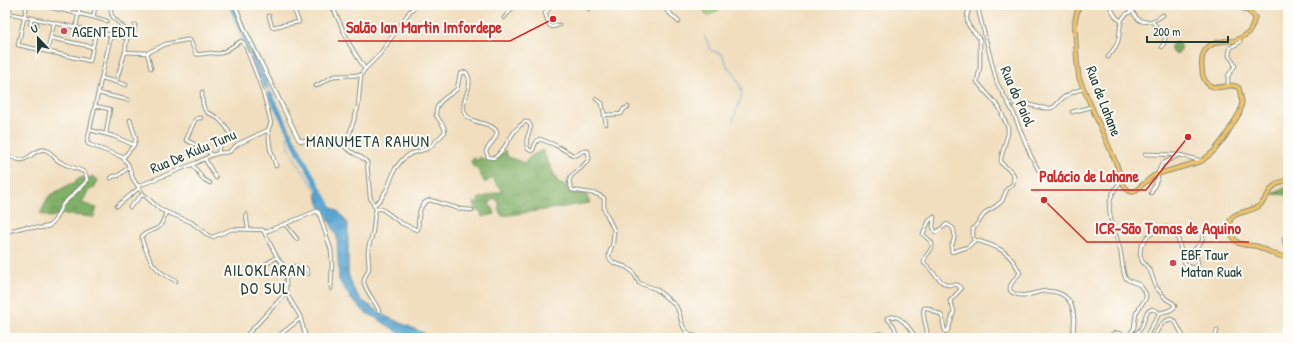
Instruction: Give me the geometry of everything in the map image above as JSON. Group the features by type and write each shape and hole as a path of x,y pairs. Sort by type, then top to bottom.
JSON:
{"main road":[{"path":"5,23 10,5"},
{"name":"Rua de Lahane","path":"1079,5 1075,20 1076,55 1079,78 1116,162 1122,180"},
{"path":"1122,180 1127,189 1133,192 1148,179 1202,161 1214,151 1225,137 1240,112 1242,102 1239,88 1237,86 1228,86 1216,88 1207,82 1202,70 1202,57 1205,50 1213,45 1225,41 1235,41 1248,33 1254,24 1255,17 1250,12 1238,5"},
{"path":"1288,178 1274,187 1258,207 1235,215 1232,217 1229,224 1233,239 1240,244 1260,247 1281,257 1288,257"}],"street":[{"path":"27,5 18,45 90,61 96,32"},
{"path":"41,5 107,21"},
{"path":"76,27 80,5"},
{"path":"94,17 96,5"},
{"path":"111,5 110,13 113,18 121,24 127,33 125,52 116,82"},
{"path":"235,5 245,30 299,140 303,141 316,139 328,146 342,143 349,135 358,107 361,75 380,54 402,21 417,5"},
{"path":"268,16 272,27 299,22 292,5"},
{"path":"332,5 350,45 365,69"},
{"path":"504,18 515,5"},
{"path":"553,5 545,13 549,25 552,27 559,25"},
{"path":"588,5 589,9"},
{"path":"661,5 679,22"},
{"path":"971,5 966,15 967,22 980,40 980,67 977,82 999,107 1006,123 1008,133 1001,163 1012,172 1014,179 1013,184 1007,189 1002,201 986,212 973,229 973,238 975,240"},
{"name":"Rua do Paiol","path":"977,5 995,78 1011,104 1039,171"},
{"path":"1109,5 1116,17 1121,21"},
{"path":"1129,5 1137,19 1140,21 1157,20 1163,15"},
{"path":"1108,57 1117,44 1121,21 1125,14 1132,11"},
{"path":"8,13 127,38"},
{"path":"32,18 30,24 37,24"},
{"path":"1152,21 1165,38 1162,46"},
{"path":"47,52 54,23"},
{"path":"127,38 134,32 135,25"},
{"path":"110,35 88,144 124,158 142,194 162,210 191,222 209,236 213,237 232,229 261,229 265,232 277,257 285,268 286,293 301,318 306,337 302,338"},
{"path":"51,38 93,47"},
{"path":"1228,86 1228,76 1234,66 1233,61 1229,56 1230,48 1231,46 1240,42 1240,38"},
{"path":"125,52 147,53 166,44 190,40 196,54 199,55 222,53 241,41 244,43 263,94 271,123 268,130 270,148 276,166"},
{"path":"147,53 151,68"},
{"path":"374,205 381,198 388,187 402,160 410,154 429,148 446,132 436,115 437,107 444,98 457,90 460,74 466,72 468,75 469,86 463,104 464,112 470,119 493,127 497,132 495,140 486,151 488,157 494,158 498,155 518,128 525,122 528,122 531,126 526,139 528,149 531,151 533,150 535,142 540,139 573,155 577,155 583,151 588,151 589,159 571,176 569,182 572,190 597,194 604,198 604,209 614,230 613,244 609,258 614,263 626,267 640,282 656,289 676,306 684,328 698,338"},
{"path":"316,86 334,76 361,75"},
{"path":"102,78 126,85"},
{"path":"1011,104 1025,103 1046,108 1053,107 1064,97 1074,91 1084,89"},
{"path":"202,92 202,99 207,113 217,118 230,134 230,137 218,148 219,152"},
{"path":"98,93 128,100"},
{"path":"596,99 602,104 606,124"},
{"path":"96,106 110,109 106,134"},
{"path":"604,115 621,114 624,109 628,107"},
{"path":"1072,112 1091,107"},
{"path":"201,118 195,120 186,140 206,150 212,155"},
{"path":"124,158 134,145 136,139 130,120"},
{"path":"90,130 114,136 134,145"},
{"name":"Rua De Kulu Tunu","path":"117,206 138,187 219,152 229,152 238,144 268,130"},
{"path":"344,141 344,146 348,150 365,159 367,162 370,197 376,209 374,214 373,232 369,243 368,271 365,275 364,281 369,294 379,311"},
{"path":"5,155 21,160 28,158 38,151 45,150 50,152 55,158 63,163 84,172 87,178 83,186 63,204 54,221 49,226 41,228 26,227 5,232"},
{"path":"1145,154 1180,155 1202,161"},
{"path":"1151,193 1158,178 1157,175 1162,164 1180,155"},
{"path":"205,159 216,178"},
{"path":"193,164 203,179 210,183"},
{"path":"111,178 118,176 129,167"},
{"path":"1122,180 1112,195 1109,204 1109,212 1120,250 1125,277 1140,286 1145,292 1146,296 1136,313 1134,328 1128,336"},
{"path":"130,207 142,194"},
{"path":"376,209 382,209 415,230 418,229 419,212 427,201 430,200 460,209 472,210"},
{"path":"166,212 161,225 155,230 142,236 142,240 152,264 164,275 176,281"},
{"path":"265,232 317,212 319,213 331,250 331,289"},
{"path":"246,214 248,229"},
{"path":"928,338 928,330 924,323 923,316 924,308 929,308 942,317 943,327 946,332 954,311 950,302 961,289 958,285 947,285 942,282 924,263 923,260 932,248 932,244 923,234 924,231 929,221 933,217 933,227 935,232 947,224 953,228 955,234 950,248 952,252 968,247 975,240"},
{"path":"285,224 297,239"},
{"path":"1109,338 1112,334 1116,333 1132,336 1138,333 1144,324 1148,310 1153,309 1159,313 1166,312 1175,306 1173,302 1166,299 1156,287 1150,270 1142,260 1140,251 1143,243 1153,232 1162,227 1167,227 1178,239 1184,262 1188,266 1196,267 1198,266 1198,263 1195,249 1202,241 1203,236"},
{"path":"1288,235 1284,238 1286,247 1288,248"},
{"path":"975,240 998,247 1017,267 1020,273 1010,288 1013,292 1023,296 1046,291 1064,295 1068,298 1072,303 1074,315 1072,338"},
{"path":"251,274 277,257"},
{"path":"286,271 292,266 297,266 306,268 308,274"},
{"path":"244,338 286,293"},
{"path":"1159,313 1148,333 1149,338 1153,336 1162,322 1171,319 1175,321 1184,338"},
{"path":"898,338 894,326 887,318 896,317 902,321 908,326 916,338"},
{"path":"276,338 301,318"},
{"path":"1215,338 1217,330"},
{"path":"870,338 877,333 883,333 892,338"}],"green space":[{"path":"716,5 719,10 708,16 704,11"},
{"path":"1174,43 1178,43 1180,44 1180,52 1174,53 1171,50 1171,46"},
{"path":"505,150 508,157 524,163 531,156 542,150 559,184 564,184 572,193 586,194 590,203 502,216 499,210 499,203 495,198 489,205 493,208 495,214 482,217 481,212 475,210 473,203 479,203 478,199 502,191 492,178 485,183 478,170 472,165 471,162 474,157 477,161 480,157 485,160 493,160"},
{"path":"92,176 98,180 94,188 88,191 82,203 97,208 94,217 60,214 51,217 40,214 50,195 72,183 76,184 75,181 83,177 89,178"},
{"path":"1288,186 1288,195 1273,194"}],"water":[{"path":"318,191 329,206 339,212 348,224 348,273 353,288 361,300 387,317 424,333 428,338 403,338 398,332 366,313 351,299 339,280 337,237 327,216 320,206 316,193"}],"waterway":[{"path":"231,5 266,86"},
{"path":"232,5 242,27"},
{"path":"704,37 708,42 710,50 722,54 728,68 733,71 742,91 733,121"},
{"path":"248,39 266,79 272,101"},
{"path":"270,94 299,152 330,208"},
{"path":"287,136 291,151 317,192"}],"place":[{"name":"Salão Ian Martin Imfordepe","path":"553,19"},
{"name":"AGENT EDTL","path":"64,31"},
{"name":"Palácio de Lahane","path":"1188,137"},
{"name":"ICR-São Tomas de Aquino","path":"1044,200"},
{"name":"EBF Taur Matan Ruak","path":"1173,263"}],"district":[{"name":"MANUMETA RAHUN","path":"368,141"},
{"name":"AILOKLARAN DO SUL","path":"265,279"}]}
